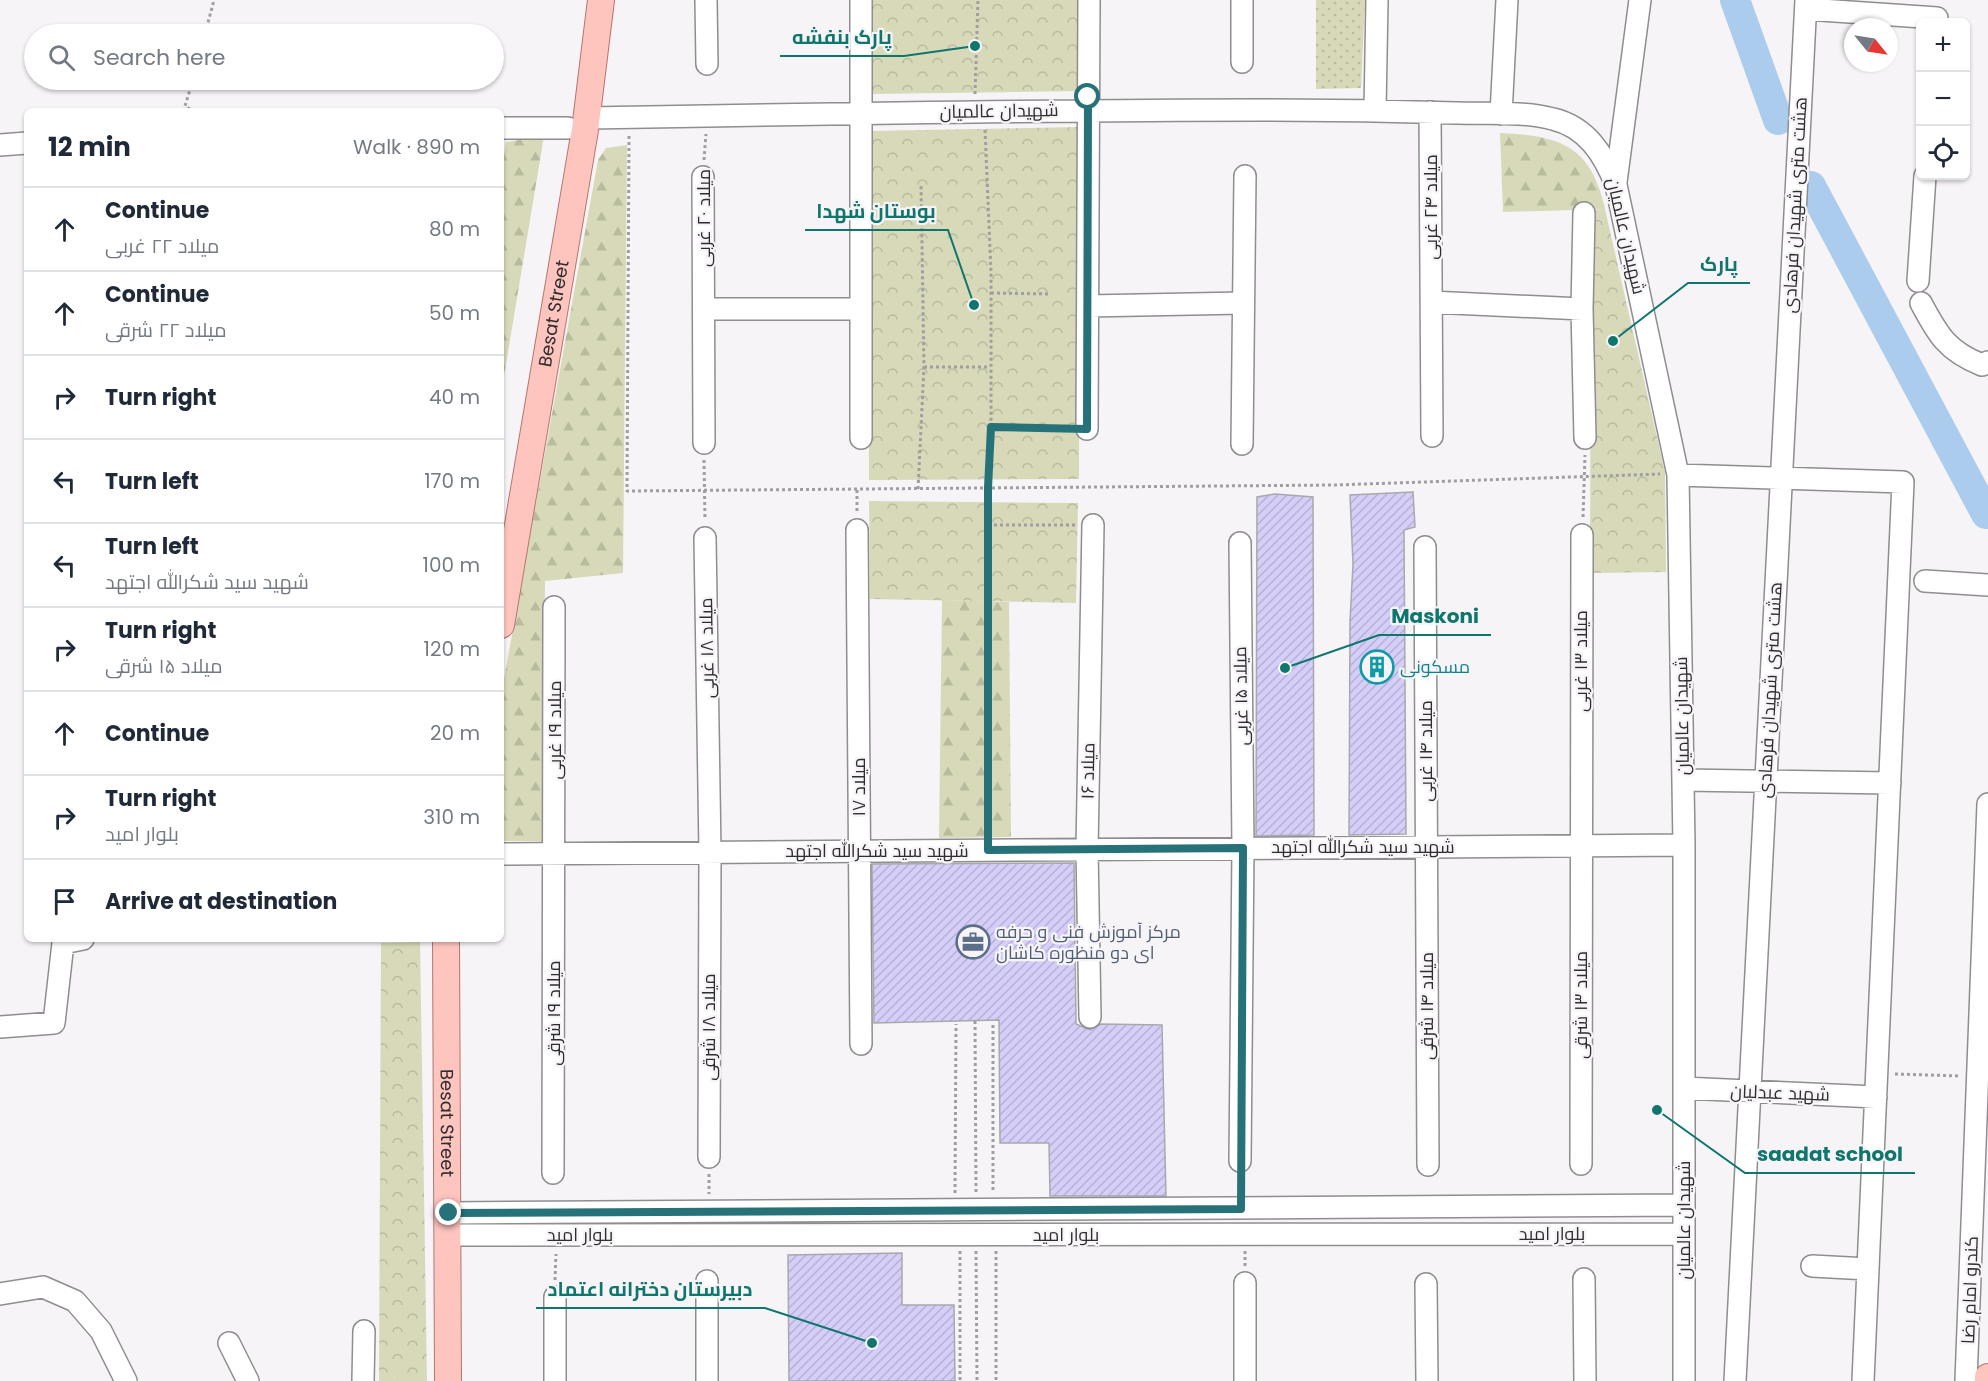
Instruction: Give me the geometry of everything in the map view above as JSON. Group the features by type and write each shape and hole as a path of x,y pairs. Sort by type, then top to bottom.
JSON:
{"main road":[{"name":"Besat Street","path":"504,605 578,123 584,0"},
{"name":"Besat Street","path":"504,511 601,0"},
{"name":"Besat Street","path":"446,942 465,1381"},
{"name":"Besat Street","path":"448,1381 457,1224 463,942"}],"street":[{"path":"706,0 707,64"},
{"path":"861,0 861,438"},
{"path":"1087,429 1089,0"},
{"path":"1242,0 1242,62"},
{"path":"1375,110 1377,0"},
{"path":"1501,114 1507,0"},
{"path":"1616,185 1640,0"},
{"path":"1806,4 1937,13"},
{"name":"هشت متری شهیدان فرهادی","path":"1735,1381 1806,4"},
{"name":"شهیدان عالمیان","path":"504,128 861,113 1375,110 1553,118 1576,129 1599,150 1616,185 1673,474 1684,780 1684,1381"},
{"name":"میلاد ۲۴ غربی","path":"1430,112 1432,436"},
{"path":"0,145 24,142"},
{"path":"1242,444 1245,176"},
{"name":"میلاد ۲۰ غربی","path":"703,177 704,443"},
{"path":"1918,281 1926,180"},
{"path":"1584,213 1582,309 1585,438"},
{"path":"1431,302 1582,309"},
{"path":"1088,306 1243,303"},
{"path":"1921,303 1941,339 1963,358 1982,365 1988,362"},
{"path":"704,309 861,309"},
{"path":"1673,474 1903,482 1879,1073 1863,1381"},
{"name":"میلاد ۱۶","path":"1090,1017 1087,849 1093,525"},
{"name":"میلاد ۱۷","path":"857,530 861,1044"},
{"name":"میلاد ۱۳ غربی","path":"1581,845 1582,535"},
{"name":"میلاد ۱۸ غربی","path":"705,538 710,852"},
{"name":"میلاد ۱۵ غربی","path":"1240,543 1243,848 1240,1161"},
{"name":"میلاد ۱۴ غربی","path":"1425,547 1427,846"},
{"path":"1924,581 1988,585"},
{"name":"میلاد ۱۹ غربی","path":"554,607 555,853"},
{"path":"1684,780 1890,783"},
{"name":"کندرو امام رضا","path":"1966,1381 1988,804"},
{"name":"میلاد ۱۳ شرقی","path":"1581,845 1581,1164"},
{"name":"شهید سید شکرالله اجتهد","path":"504,854 1684,845"},
{"name":"میلاد ۱۴ شرقی","path":"1427,846 1428,1165"},
{"name":"میلاد ۱۸ شرقی","path":"709,1156 710,852"},
{"name":"میلاد ۱۹ شرقی","path":"553,1173 555,853"},
{"path":"0,1027 54,1023 63,944 71,942"},
{"name":"شهید عبدلیان","path":"1684,1088 1876,1097"},
{"name":"بلوار امید","path":"457,1224 923,1211 1684,1205"},
{"path":"1022,1210 1023,1235"},
{"path":"923,1211 925,1235"},
{"name":"بلوار امید","path":"457,1224 925,1235 1684,1234"},
{"path":"1812,1266 1868,1269"},
{"path":"1584,1279 1585,1381"},
{"path":"707,1281 707,1381"},
{"path":"1245,1282 1245,1381"},
{"path":"1426,1284 1427,1381"},
{"path":"2,1292 43,1287 75,1301 101,1331 126,1381"},
{"path":"555,1297 555,1381"},
{"path":"363,1381 364,1331"},
{"path":"229,1343 248,1381"}],"path":[{"path":"208,24 214,0"},
{"path":"975,99 978,0"},
{"path":"188,108 185,106 190,90"},
{"path":"985,125 991,293 991,427 988,488 988,850"},
{"path":"629,128 627,491 1335,485 1673,474"},
{"name":"میلاد ۲۰ غربی","path":"703,177 706,128"},
{"path":"918,489 924,367 921,184"},
{"path":"991,293 1050,294"},
{"path":"924,367 990,367"},
{"path":"991,427 1087,429"},
{"path":"704,443 705,538"},
{"path":"1582,535 1584,477"},
{"path":"988,525 1093,525"},
{"path":"975,1021 976,1201"},
{"path":"955,1201 956,1024"},
{"path":"993,1025 993,1201"},
{"path":"1879,1073 1977,1077"},
{"path":"709,1156 709,1202"},
{"path":"1245,1234 1245,1282"},
{"path":"960,1246 960,1381"},
{"path":"976,1246 977,1381"},
{"path":"996,1246 996,1381"},
{"path":"555,1297 556,1251"}],"green space":[{"path":"871,0 1079,0 1080,91 870,94"},
{"path":"1316,0 1365,0 1361,88 1316,89"},
{"path":"1080,127 1079,479 869,480 868,131"},
{"path":"1500,133 1540,137 1570,148 1591,171 1599,187 1605,209 1503,212"},
{"path":"544,136 504,376 504,154 506,142"},
{"path":"627,145 623,573 545,581 543,841 504,841 504,678 598,160 606,148"},
{"path":"1605,209 1665,472 1666,572 1590,573 1591,210"},
{"path":"869,501 1078,503 1076,603 870,599"},
{"path":"942,600 1009,602 1011,837 939,838"},
{"path":"420,942 427,1381 379,1381 381,943"}],"building":[{"name":"مسکونی","path":"1413,492 1415,527 1404,530 1406,834 1349,835 1350,621 1353,564 1350,495"},
{"path":"1275,494 1313,497 1314,835 1256,836 1257,497"},
{"path":"1074,863 1076,1024 1090,1030 1101,1024 1162,1025 1166,1196 1050,1196 1049,1143 1000,1143 999,1020 874,1023 872,864"},
{"path":"902,1253 902,1305 954,1305 955,1381 789,1381 788,1255"}],"waterway":[{"path":"1735,0 1778,120"},
{"path":"1811,186 1986,514"}],"place":[{"name":"پارک بنفشه","path":"975,46"},
{"name":"بوستان شهدا","path":"974,305"},
{"name":"پارک","path":"1613,341"},
{"name":"مسکونی","path":"1377,667"},
{"name":"Maskoni","path":"1285,668"},
{"name":"مرکز آموزش فنی و حرفه ای دو منظوره کاشان","path":"973,942"},
{"name":"saadat school","path":"1657,1110"},
{"name":"دبیرستان دخترانه اعتماد","path":"872,1343"}],"route":[{"path":"449,1213 1241,1209 1243,848 988,850 988,488 991,427 1087,429 1088,97"}]}
